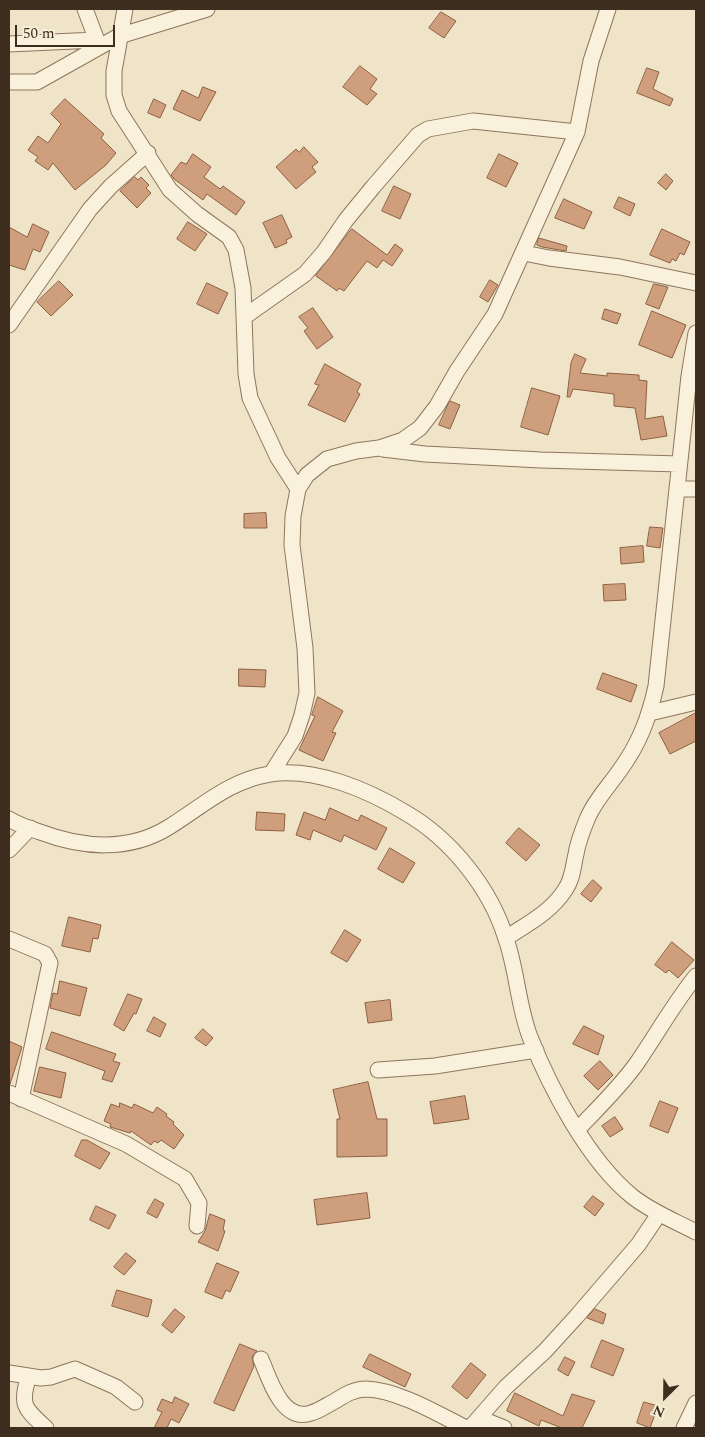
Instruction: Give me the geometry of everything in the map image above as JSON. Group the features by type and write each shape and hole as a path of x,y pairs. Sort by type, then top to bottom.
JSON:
{"street":[{"path":"85,9 98,43"},
{"path":"124,9 114,71 114,94 125,123 148,153 170,190 197,214 229,237 236,250 240,268 246,374 250,398 278,458 298,489"},
{"path":"9,82 37,82 50,76 98,43 206,9"},
{"path":"271,774 294,736 302,715 307,693 305,648 292,545 293,516 298,489 307,475 327,459 356,451 379,448 403,440 420,428 437,406 456,371 495,314 577,132 591,61 608,9"},
{"path":"9,44 98,43"},
{"path":"244,317 305,274 373,187 418,136 428,129 472,121 577,132"},
{"path":"9,324 90,209 111,186 148,153"},
{"path":"524,253 558,260 620,267 696,282"},
{"path":"506,938 551,908 566,890 573,874 581,834 588,817 596,801 619,772 634,748 650,713 656,686 678,489 679,464 696,333"},
{"path":"379,448 425,454 679,464"},
{"path":"678,489 696,489"},
{"path":"650,713 696,702"},
{"path":"9,819 72,843 115,845 144,840 169,827 214,794 246,780 271,774 304,774 336,782 372,795 408,814 441,838 474,878 494,909 506,938 529,1035 546,1077 578,1130 610,1174 632,1196 659,1214 696,1232"},
{"path":"9,850 30,828"},
{"path":"9,939 45,954 50,963 15,1096 126,1144 186,1179 200,1203 197,1226"},
{"path":"578,1130 617,1088 636,1064 683,992 696,976"},
{"path":"378,1070 435,1066 536,1050"},
{"path":"471,1425 576,1317 638,1245 659,1214"},
{"path":"261,1359 280,1399 286,1408 296,1413 312,1413 352,1391 367,1389 390,1394 471,1425 504,1428"},
{"path":"9,1374 51,1377 75,1369 116,1387 135,1402"},
{"path":"29,1376 23,1401 27,1410 46,1428"},
{"path":"684,1428 696,1403"}],"building":[{"path":"441,12 456,21 444,38 429,28"},
{"path":"360,66 377,79 370,89 377,94 367,105 343,87"},
{"path":"647,68 659,72 653,89 673,99 670,106 637,93"},
{"path":"203,87 216,92 200,121 173,109 182,90 198,98"},
{"path":"65,99 104,134 101,138 116,153 106,165 75,190 53,163 48,170 35,161 38,157 28,150 38,136 48,143 61,124 51,114"},
{"path":"154,99 166,105 160,118 148,113"},
{"path":"304,147 318,162 312,167 316,172 296,189 276,167 296,149 299,152"},
{"path":"193,154 211,167 204,177 220,189 223,186 245,202 236,215 207,194 203,200 171,175 181,162 186,164"},
{"path":"499,154 518,163 506,187 487,178"},
{"path":"666,174 673,181 666,190 658,183"},
{"path":"135,177 138,180 141,177 149,185 146,188 151,193 137,208 120,191"},
{"path":"394,186 411,194 400,219 382,211"},
{"path":"619,197 635,204 630,216 614,208"},
{"path":"564,199 592,212 584,229 555,218"},
{"path":"282,215 292,237 286,240 287,243 275,248 263,223"},
{"path":"188,222 207,234 195,251 177,239"},
{"path":"33,224 49,232 40,252 33,249 25,270 9,265 9,227 27,237"},
{"path":"352,229 387,255 395,244 403,250 392,266 383,260 377,268 367,261 344,291 339,288 337,291 316,276"},
{"path":"662,229 690,242 684,255 680,253 676,261 672,259 670,263 650,255"},
{"path":"539,238 567,246 566,251 537,245"},
{"path":"490,280 498,285 488,302 480,297"},
{"path":"59,281 73,295 51,316 37,302"},
{"path":"207,283 228,293 218,314 197,304"},
{"path":"654,284 668,287 659,309 646,304"},
{"path":"313,308 333,337 317,349 304,331 308,328 299,317"},
{"path":"605,309 621,314 617,324 602,319"},
{"path":"652,311 686,325 672,358 639,345"},
{"path":"575,354 586,359 580,373 607,376 607,373 639,375 639,380 647,381 645,419 663,416 667,436 641,440 635,408 614,406 614,394 573,389 570,397 567,397 571,363"},
{"path":"325,364 361,384 357,392 360,394 345,422 308,405 319,385 315,384"},
{"path":"532,388 560,396 548,435 521,427"},
{"path":"450,401 460,405 450,429 439,425"},
{"path":"266,513 267,528 244,528 244,514"},
{"path":"650,527 663,528 660,548 647,546"},
{"path":"643,546 644,562 621,564 620,548"},
{"path":"625,584 626,600 604,601 603,585"},
{"path":"239,669 266,670 265,687 239,686"},
{"path":"603,673 637,685 631,702 597,689"},
{"path":"318,697 343,711 332,732 336,733 323,761 299,750 315,716 312,715"},
{"path":"696,713 696,741 670,754 659,733"},
{"path":"330,808 358,821 361,815 387,828 376,850 344,835 341,842 313,830 310,840 296,835 304,812 325,820"},
{"path":"257,812 285,814 284,831 256,830"},
{"path":"519,828 540,845 526,861 506,843"},
{"path":"390,848 415,863 403,883 378,869"},
{"path":"593,880 602,888 591,902 581,894"},
{"path":"69,917 101,925 98,939 93,938 90,952 62,946"},
{"path":"345,930 361,940 347,962 331,953"},
{"path":"672,942 694,960 678,978 669,970 666,973 655,965"},
{"path":"60,981 87,988 80,1016 50,1008 53,993 57,994"},
{"path":"128,994 142,999 136,1014 134,1013 124,1031 114,1025"},
{"path":"390,1000 392,1020 368,1023 365,1003"},
{"path":"154,1017 166,1024 160,1037 147,1031"},
{"path":"584,1026 604,1036 598,1055 573,1044"},
{"path":"203,1029 213,1038 206,1046 195,1038"},
{"path":"52,1032 116,1054 113,1061 120,1063 112,1082 102,1079 105,1071 46,1049"},
{"path":"9,1041 22,1047 10,1084 9,1084"},
{"path":"600,1061 613,1075 598,1090 584,1076"},
{"path":"40,1067 66,1073 61,1098 34,1091"},
{"path":"368,1082 377,1119 387,1119 387,1156 337,1157 337,1119 340,1119 333,1090"},
{"path":"465,1096 469,1119 434,1124 430,1102"},
{"path":"660,1101 678,1108 668,1133 650,1126"},
{"path":"120,1103 132,1108 134,1104 153,1113 157,1107 167,1114 166,1116 174,1122 173,1124 184,1135 174,1149 161,1140 158,1143 154,1141 151,1145 131,1131 130,1133 110,1127 111,1124 104,1121 111,1104 119,1107"},
{"path":"615,1117 623,1129 610,1137 602,1126"},
{"path":"82,1140 87,1140 110,1153 100,1169 75,1156"},
{"path":"367,1193 370,1218 317,1225 314,1200"},
{"path":"593,1196 604,1204 595,1216 584,1207"},
{"path":"155,1199 164,1204 157,1218 147,1213"},
{"path":"96,1206 116,1215 109,1229 90,1220"},
{"path":"210,1214 225,1220 223,1230 225,1231 218,1251 198,1242 205,1231"},
{"path":"126,1253 136,1261 124,1275 114,1267"},
{"path":"217,1263 239,1272 230,1292 226,1290 222,1299 205,1292"},
{"path":"117,1290 152,1300 148,1317 112,1306"},
{"path":"175,1309 185,1317 172,1333 162,1325"},
{"path":"595,1309 606,1314 603,1324 587,1318"},
{"path":"602,1340 624,1349 613,1376 591,1367"},
{"path":"240,1344 257,1351 252,1357 254,1366 234,1411 214,1403"},
{"path":"370,1354 411,1374 405,1387 363,1367"},
{"path":"565,1357 575,1362 568,1376 558,1370"},
{"path":"471,1363 486,1375 467,1399 452,1387"},
{"path":"515,1393 563,1416 572,1394 595,1401 582,1428 562,1428 541,1420 539,1426 507,1411"},
{"path":"175,1397 189,1404 179,1423 171,1419 167,1428 154,1428 162,1412 157,1410 162,1399 172,1403"},
{"path":"644,1402 658,1406 650,1428 637,1423"}]}
